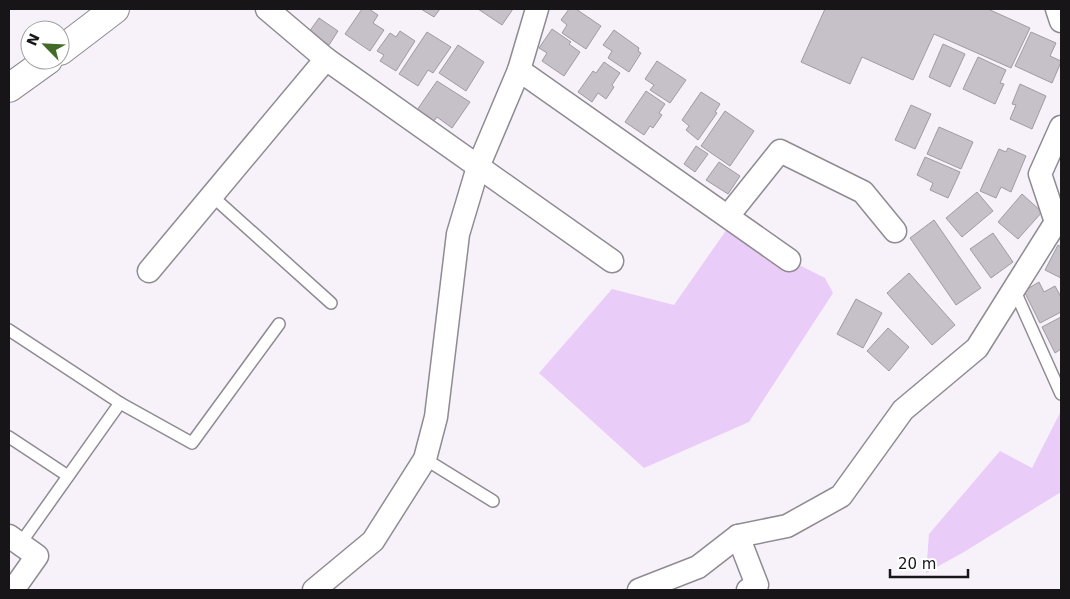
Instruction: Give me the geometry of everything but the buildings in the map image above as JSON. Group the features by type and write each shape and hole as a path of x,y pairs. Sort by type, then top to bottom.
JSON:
{"highway":[{"path":"70,43 115,9"},
{"path":"9,88 34,70"}],"street":[{"path":"267,9 326,59 612,261"},
{"path":"314,590 373,541 425,459 436,416 458,234 478,167 518,70 537,9"},
{"path":"1057,9 1061,21"},
{"path":"149,271 326,59"},
{"path":"518,70 789,260"},
{"path":"639,590 698,568 738,536 787,526 841,496 903,410 977,348 1059,223 1040,174 1061,127"},
{"path":"728,216 780,151 863,192 895,231"},
{"path":"738,536 757,585 748,590"},
{"path":"13,590 37,556 14,540"}],"lane":[{"path":"212,196 331,303"},
{"path":"1014,289 1061,394"},
{"path":"9,330 120,403 192,442 279,324"},
{"path":"14,540 68,476 120,403"},
{"path":"9,437 68,476"},
{"path":"425,459 493,501"}],"shaded area":[{"path":"727,229 825,278 833,293 749,422 644,468 539,373 612,289 674,305"},
{"path":"1061,411 1061,492 964,552 926,573 929,534 1000,451 1032,468"}]}
